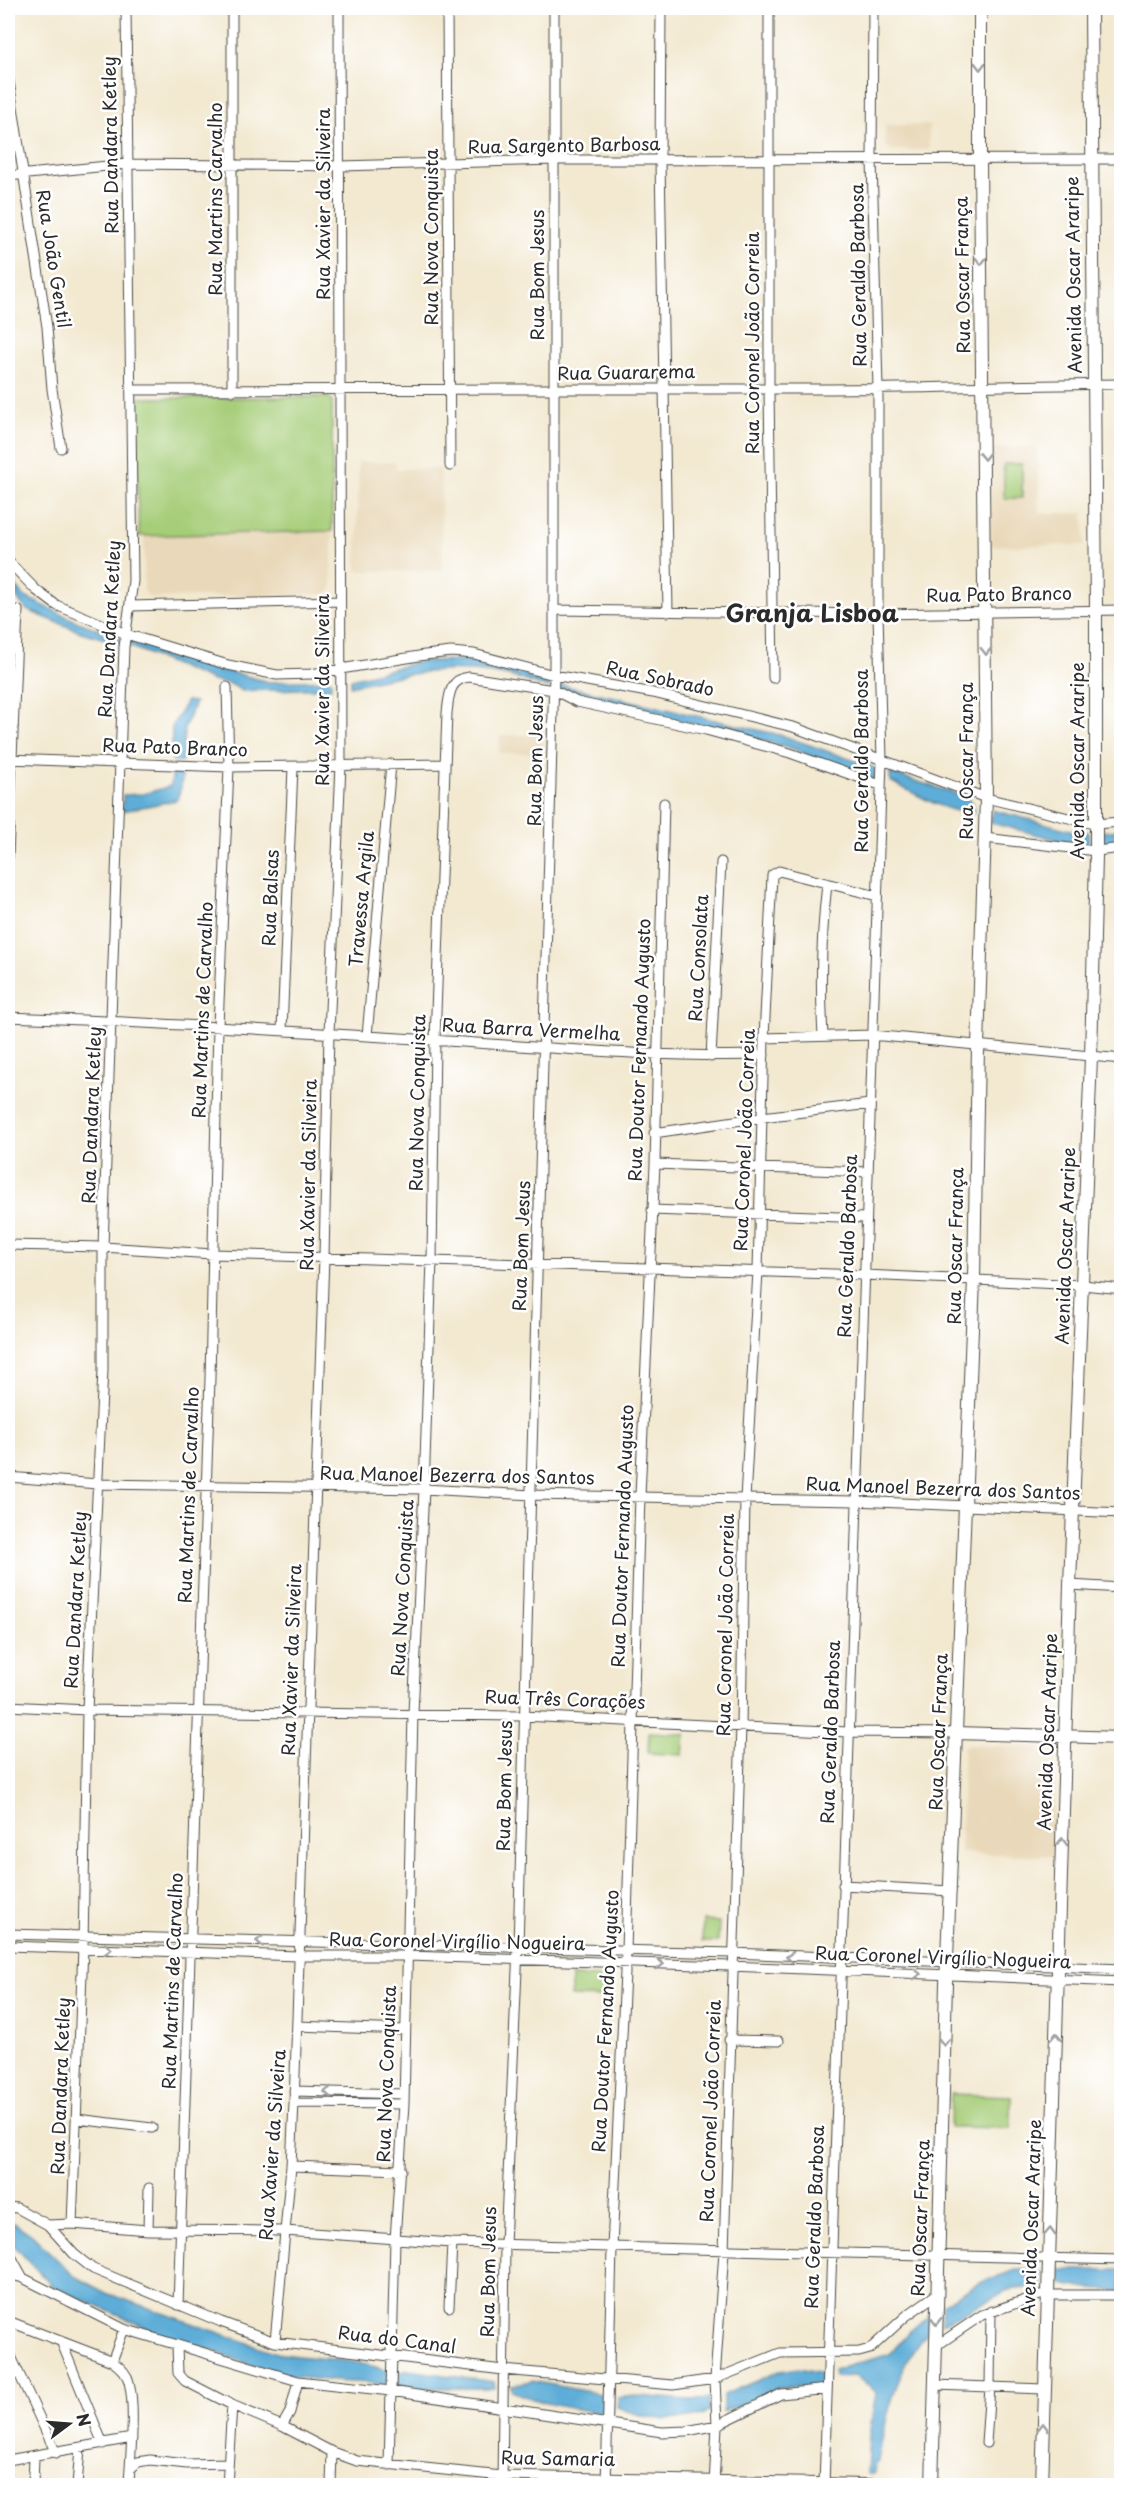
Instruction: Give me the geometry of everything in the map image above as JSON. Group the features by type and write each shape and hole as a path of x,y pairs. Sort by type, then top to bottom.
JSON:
{"street":[{"name":"Rua Dandara Ketley","path":"72,2224 83,1948 87,1710 103,1370 103,1246 120,763 126,634 133,558 126,8"},
{"name":"Rua Martins Carvalho","path":"232,8 234,166 232,391"},
{"name":"Rua Xavier da Silveira","path":"275,2342 291,2166 294,2103 324,1257 329,1033 341,765 339,8"},
{"name":"Rua Nova Conquista","path":"447,8 450,466"},
{"name":"Rua Bom Jesus","path":"502,2481 505,2245 515,1959 518,1947 554,690 554,8"},
{"path":"661,8 660,161 668,612"},
{"name":"Rua Coronel João Correia","path":"769,8 769,389 773,678"},
{"name":"Rua Geraldo Barbosa","path":"824,2485 882,760 878,614 878,388 873,160 873,8"},
{"name":"Rua Oscar França","path":"932,2484 947,1969 974,1280 978,1047 986,798 980,8"},
{"name":"Avenida Oscar Araripe","path":"1042,2486 1057,1973 1091,1057 1096,851 1094,824 1096,609 1091,8"},
{"name":"Rua João Gentil","path":"8,75 47,327 52,389 61,448"},
{"name":"Rua Sargento Barbosa","path":"8,176 127,164 341,166 554,160 1122,159"},
{"name":"Rua Guararema","path":"131,390 769,389 1122,384"},
{"name":"Rua Sobrado","path":"8,561 36,590 56,605 126,634 228,665 277,675 310,674 451,652 474,654 554,675 682,699 793,727 986,798 1094,824 1122,822"},
{"path":"130,606 339,601"},
{"path":"8,857 9,759 18,610"},
{"name":"Rua Pato Branco","path":"554,610 878,614 1122,610"},
{"name":"Rua Nova Conquista","path":"389,2465 395,2240 404,2099 413,1713 432,1260 435,1040 447,713 452,686 463,678 477,677 554,690 577,702 706,730 790,753 880,785"},
{"name":"Rua Martins de Carvalho","path":"178,2305 192,1952 197,1711 207,1486 218,1026 229,767 227,687"},
{"name":"Rua Pato Branco","path":"9,759 229,767 445,764"},
{"name":"Travessa Argila","path":"367,1036 391,764"},
{"name":"Rua Balsas","path":"282,1030 293,767"},
{"name":"Rua Doutor Fernando Augusto","path":"606,2481 612,2248 626,1951 640,1496 655,1164 664,803"},
{"path":"985,838 1096,851 1122,848"},
{"name":"Rua Consolata","path":"711,1057 721,862"},
{"name":"Rua Coronel João Correia","path":"714,2482 741,1726 745,1499 758,1271 764,1038 772,875 778,871 877,896"},
{"path":"824,1036 820,990 821,939 827,884"},
{"name":"Rua Barra Vermelha","path":"8,1017 218,1026 711,1057 764,1055"},
{"path":"764,1038 872,1035 978,1047 1122,1059"},
{"path":"654,1133 870,1104"},
{"path":"655,1164 868,1172"},
{"path":"652,1210 865,1218"},
{"path":"8,1245 103,1246 213,1254 649,1266 1083,1285 1122,1289"},
{"name":"Rua Manoel Bezerra dos Santos","path":"8,1477 98,1484 424,1489 532,1495 856,1501 1122,1513"},
{"path":"1070,1586 1122,1588"},
{"name":"Rua Três Corações","path":"8,1706 87,1710 523,1716 848,1732 1122,1738"},
{"path":"843,1885 951,1891"},
{"name":"Rua Coronel Virgílio Nogueira","path":"8,1934 300,1942 515,1959 840,1970 947,1969 1057,1973 1122,1970"},
{"name":"Rua Coronel Virgílio Nogueira","path":"8,1946 299,1956 518,1947 732,1953 841,1959 947,1969"},
{"name":"Rua Coronel Virgílio Nogueira","path":"1057,1973 1122,1982"},
{"path":"297,2026 405,2030"},
{"path":"729,2040 779,2041"},
{"path":"294,2091 349,2092 404,2099"},
{"path":"349,2092 349,2103"},
{"path":"294,2103 349,2103 404,2099"},
{"path":"77,2119 152,2128"},
{"path":"291,2166 401,2170"},
{"path":"148,2230 149,2188"},
{"name":"Rua do Canal","path":"8,2207 17,2208 48,2225 74,2254 93,2269 275,2342 503,2370 673,2385 716,2379 780,2353 827,2353 870,2349 906,2316 937,2294"},
{"path":"48,2225 72,2224 181,2231 285,2231 395,2240 505,2245 1122,2260"},
{"path":"449,2307 452,2243"},
{"path":"8,2251 23,2278"},
{"path":"8,2274 23,2278 124,2328 298,2381 392,2391 662,2432 687,2432 717,2425 781,2394 827,2389"},
{"path":"936,2343 942,2342 976,2318 991,2311 1048,2294 1122,2295"},
{"path":"986,2443 990,2387 991,2311"},
{"path":"8,2321 116,2364 129,2381 132,2438 129,2486"},
{"path":"116,2364 124,2328"},
{"path":"61,2341 102,2444"},
{"name":"Rua Samaria","path":"177,2346 178,2373 182,2379 332,2452 357,2461 502,2481 988,2486"},
{"path":"8,2350 56,2453"},
{"path":"282,2426 290,2412 298,2381"},
{"path":"935,2385 1044,2389"},
{"path":"226,2486 232,2405"},
{"path":"8,2460 132,2438"},
{"path":"77,2486 80,2448"},
{"path":"331,2486 332,2452"},
{"path":"33,2486 34,2457"},
{"path":"130,2469 138,2462 150,2460 187,2464 228,2463"}],"shaded area":[{"path":"885,125 929,125 929,150 892,150 885,146"},
{"path":"1038,447 1039,513 1084,513 1085,545 991,546 989,448"},
{"path":"358,462 396,462 396,469 441,469 442,571 357,571"},
{"path":"332,531 332,589 325,594 150,598 144,591 144,535"},
{"path":"500,735 543,735 542,753 499,753"},
{"path":"964,1745 1056,1748 1052,1856 960,1853"}],"green space":[{"path":"328,397 332,400 332,531 139,536 135,402 139,398"},
{"path":"1004,464 1022,464 1022,498 1004,498"},
{"path":"649,1732 685,1734 683,1755 648,1753"},
{"path":"703,1921 719,1922 718,1942 702,1942"},
{"path":"571,1977 611,1978 611,1998 571,1997"},
{"path":"951,2094 1011,2096 1011,2128 950,2127"}],"water":[{"path":"8,577 25,597 78,622 120,637 120,643 81,632 27,610 8,588"},
{"path":"128,639 219,669 269,682 331,680 331,688 242,691 231,684 213,681 127,645"},
{"path":"466,660 518,668 537,679 549,682 549,688 518,678 476,671 413,674 350,686 351,679 422,661"},
{"path":"557,684 784,736 875,768 875,781 791,748 557,691"},
{"path":"187,701 195,702 184,729 182,762 172,761 172,726"},
{"path":"173,769 183,769 177,800 122,811 123,795 143,794 171,786"},
{"path":"890,773 966,797 974,805 975,813 953,810 931,802 890,781"},
{"path":"992,810 1078,832 1088,832 1089,844 1078,845 991,823"},
{"path":"1121,830 1121,843 1102,844 1101,832"},
{"path":"8,2222 16,2224 32,2235 74,2276 106,2293 277,2353 348,2361 376,2367 390,2372 389,2384 278,2375 205,2348 159,2336 138,2324 53,2287 8,2239"},
{"path":"1016,2270 1042,2273 1041,2286 1014,2288 942,2323 943,2304 979,2283"},
{"path":"1059,2270 1121,2270 1121,2291 1087,2289 1058,2283"},
{"path":"931,2314 930,2330 910,2357 895,2391 878,2461 875,2462 874,2474 867,2474 869,2435 876,2393 855,2376 835,2377 834,2370 890,2354 910,2331"},
{"path":"799,2368 823,2373 822,2387 789,2386 776,2389 723,2412 723,2395 780,2371"},
{"path":"408,2370 494,2382 495,2388 422,2388 398,2385 398,2373"},
{"path":"532,2381 606,2395 606,2412 558,2406 512,2391 511,2385"},
{"path":"634,2396 709,2399 709,2412 686,2418 663,2419 639,2415 617,2407 618,2398"}],"district":[{"name":"Granja Lisboa","path":"812,614"}]}
